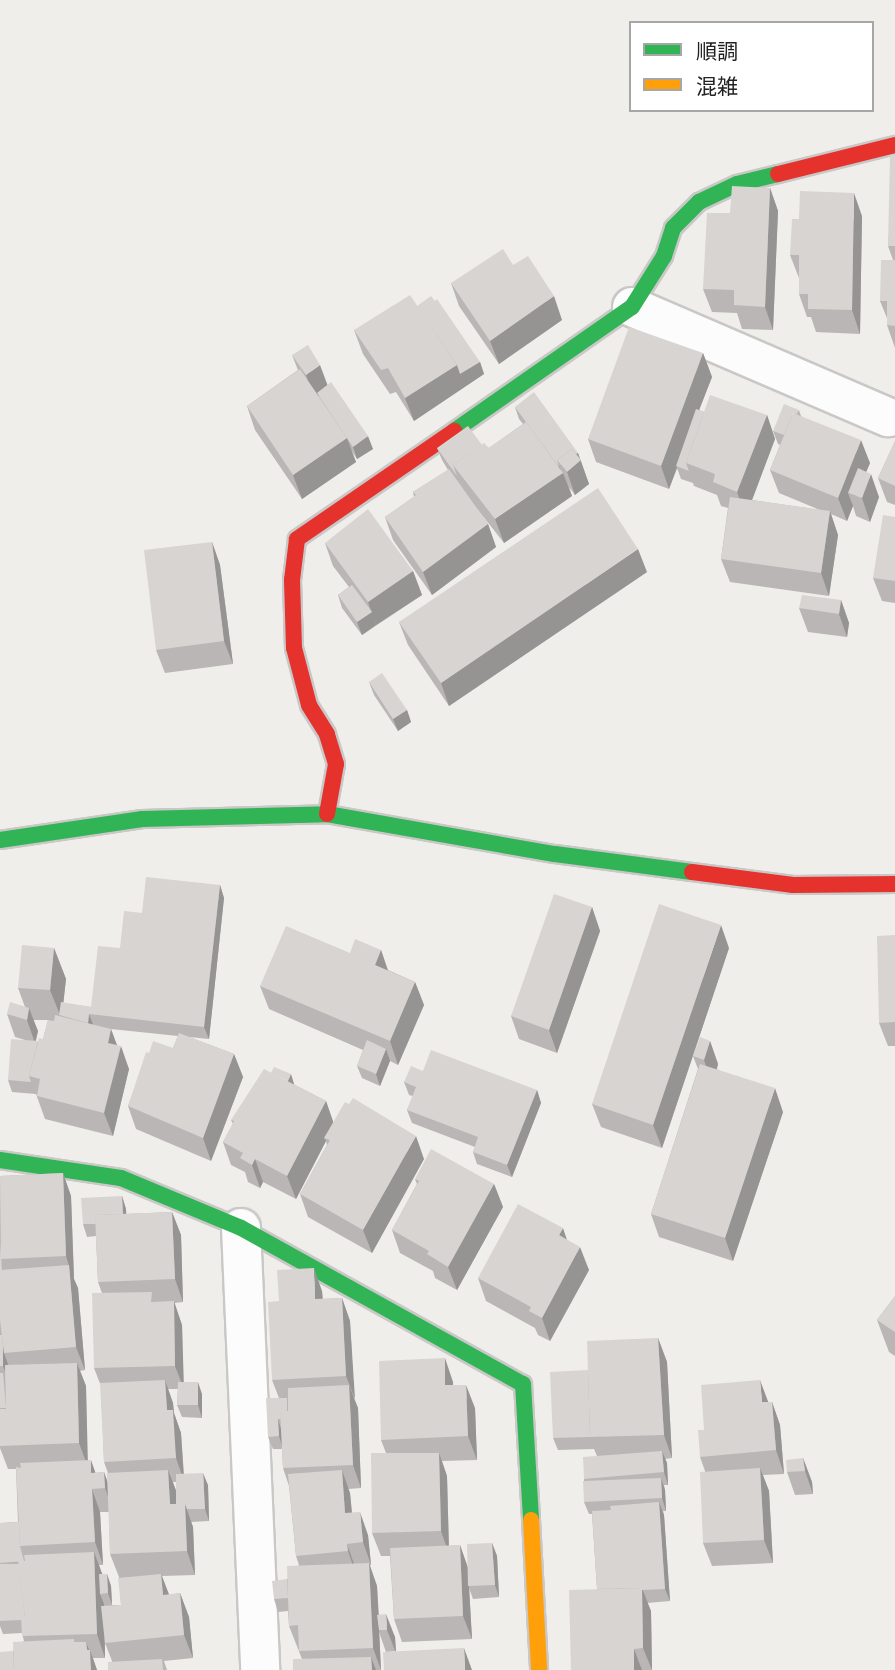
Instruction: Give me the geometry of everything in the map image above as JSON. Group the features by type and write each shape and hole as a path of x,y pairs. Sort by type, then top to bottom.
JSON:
{"street":[{"path":"327,814 336,764 327,734 309,705 294,648 292,580 297,539 632,307 664,256 673,228 699,202 737,184 895,145"},
{"path":"632,307 888,417"},
{"path":"0,840 142,819 327,814 555,853 793,885 895,884"},
{"path":"0,1160 121,1178 241,1228 523,1384 539,1670"},
{"path":"241,1228 260,1670"}],"building":[{"path":"890,155 895,155 895,246 888,246"},
{"path":"732,186 770,188 765,307 734,305 734,290 703,289 707,213 730,213"},
{"path":"800,191 854,193 852,310 808,309 808,294 799,294 799,255 790,255 792,219 799,219"},
{"path":"503,249 513,265 528,256 554,296 490,341 451,283"},
{"path":"881,260 895,260 895,326 887,325 887,301 880,301"},
{"path":"410,295 457,365 405,398 388,368 381,370 354,330"},
{"path":"431,296 435,301 437,299 480,362 460,374 457,365 417,306"},
{"path":"629,327 703,353 661,466 588,439"},
{"path":"308,345 320,365 306,375 292,355"},
{"path":"300,369 347,438 293,475 247,406"},
{"path":"331,382 368,436 353,447 317,393"},
{"path":"534,392 578,453 572,449 557,460 559,467 515,407"},
{"path":"710,395 767,415 737,492 713,482 715,474 686,463"},
{"path":"784,404 799,410 797,414 793,413 784,435 773,431"},
{"path":"696,409 704,412 686,463 689,471 676,466"},
{"path":"793,413 861,440 838,498 770,470"},
{"path":"526,422 563,473 495,519 453,465 484,443 489,448"},
{"path":"468,426 482,445 453,465 457,476 437,448"},
{"path":"895,441 895,486 878,478"},
{"path":"572,449 581,460 567,472 557,460"},
{"path":"858,468 871,474 862,498 848,493"},
{"path":"449,469 488,524 423,572 385,517 416,495 413,492"},
{"path":"598,488 638,549 441,683 399,622"},
{"path":"730,497 830,511 821,573 721,559"},
{"path":"368,509 413,571 368,602 325,543"},
{"path":"883,515 895,517 895,581 873,578"},
{"path":"212,542 224,641 156,650 144,550"},
{"path":"352,585 372,612 357,622 338,595"},
{"path":"802,595 841,600 839,614 799,608"},
{"path":"382,673 407,710 393,719 369,682"},
{"path":"146,877 220,885 204,1027 89,1014 88,1023 59,1015 61,1002 91,1007 98,946 120,948 124,911 142,913"},
{"path":"554,894 592,907 549,1030 511,1016"},
{"path":"659,904 721,925 653,1125 592,1104"},
{"path":"286,926 350,953 355,939 381,950 375,965 415,982 390,1041 260,986"},
{"path":"895,935 895,1022 879,1023 877,936"},
{"path":"22,945 54,948 50,990 18,988"},
{"path":"10,1002 29,1008 27,1020 7,1014"},
{"path":"55,1015 111,1029 108,1043 121,1046 104,1113 37,1096 40,1079 29,1076 39,1038 43,1039 48,1020 54,1021"},
{"path":"179,1033 234,1054 203,1138 128,1106 146,1052 149,1053 153,1041 173,1048"},
{"path":"700,1037 710,1041 704,1060 693,1056"},
{"path":"11,1039 38,1041 29,1076 31,1082 8,1080"},
{"path":"367,1040 386,1049 376,1074 357,1066"},
{"path":"431,1050 537,1090 507,1165 473,1152 478,1137 407,1110 416,1087 404,1082 411,1066 423,1071"},
{"path":"700,1064 775,1088 725,1238 651,1214"},
{"path":"274,1067 291,1074 288,1081 271,1073"},
{"path":"264,1069 326,1101 287,1176 255,1159 252,1165 240,1158 243,1153 223,1142 234,1121 231,1120"},
{"path":"353,1098 416,1136 363,1230 300,1194 330,1140 324,1138 345,1102 349,1104"},
{"path":"431,1149 494,1184 448,1267 427,1254 429,1251 392,1230 419,1181 415,1179"},
{"path":"63,1173 66,1256 1,1259 0,1176"},
{"path":"122,1196 123,1214 95,1215 96,1224 83,1224 81,1198"},
{"path":"518,1204 563,1228 559,1235 580,1247 542,1318 529,1311 531,1307 478,1278"},
{"path":"172,1212 175,1279 98,1282 95,1215"},
{"path":"69,1265 76,1347 4,1353 0,1320 0,1270"},
{"path":"314,1268 315,1299 342,1298 346,1376 272,1380 268,1302 279,1301 277,1270"},
{"path":"152,1292 151,1302 174,1301 175,1366 94,1368 92,1293"},
{"path":"895,1296 895,1332 877,1320"},
{"path":"2,1335 3,1366 0,1366"},
{"path":"658,1338 664,1435 590,1437 587,1341"},
{"path":"445,1358 445,1385 466,1385 468,1436 381,1440 379,1361"},
{"path":"77,1363 79,1443 0,1446 0,1409 6,1409 5,1365"},
{"path":"588,1370 590,1437 553,1438 550,1372"},
{"path":"0,1373 3,1373 6,1408 0,1408"},
{"path":"165,1380 167,1410 173,1410 176,1458 104,1462 100,1383"},
{"path":"760,1380 762,1402 772,1402 776,1450 700,1457 698,1430 704,1430 701,1385"},
{"path":"178,1382 198,1382 198,1405 177,1405"},
{"path":"349,1385 353,1465 283,1468 280,1411 288,1411 288,1388"},
{"path":"266,1398 287,1398 287,1411 280,1411 281,1419 278,1419 279,1436 268,1437"},
{"path":"662,1451 664,1472 584,1479 583,1457"},
{"path":"371,1453 439,1453 441,1531 372,1533"},
{"path":"803,1458 805,1471 787,1472 786,1460"},
{"path":"91,1460 91,1473 104,1472 105,1488 92,1489 95,1542 20,1546 16,1467 21,1468 20,1463"},
{"path":"760,1468 764,1540 703,1543 700,1472"},
{"path":"168,1470 170,1504 185,1504 187,1551 110,1554 107,1473"},
{"path":"342,1470 345,1513 360,1512 363,1542 347,1544 348,1551 296,1556 288,1474"},
{"path":"203,1473 205,1509 187,1509 185,1504 176,1504 176,1474"},
{"path":"661,1478 662,1498 584,1502 583,1481"},
{"path":"659,1502 665,1589 597,1589 592,1511 611,1510 610,1506"},
{"path":"19,1522 24,1561 0,1563 0,1523"},
{"path":"492,1543 495,1585 468,1586 467,1544"},
{"path":"460,1545 463,1616 394,1619 390,1548"},
{"path":"94,1552 97,1634 22,1636 21,1618 25,1618 18,1560 25,1561 24,1555"},
{"path":"369,1563 373,1648 299,1651 298,1625 289,1626 287,1566"},
{"path":"0,1564 19,1564 25,1618 21,1620 0,1621"},
{"path":"99,1574 107,1574 108,1593 100,1594"},
{"path":"161,1574 163,1595 180,1593 184,1635 105,1643 101,1606 121,1605 118,1578"},
{"path":"287,1579 288,1598 274,1599 272,1581"},
{"path":"642,1588 643,1648 634,1649 634,1670 571,1670 569,1590"},
{"path":"386,1614 387,1630 379,1630 377,1615"},
{"path":"74,1639 74,1642 86,1642 87,1650 90,1650 91,1670 14,1670 13,1642"},
{"path":"464,1648 465,1670 384,1670 383,1652"},
{"path":"13,1651 14,1670 0,1670 0,1652"},
{"path":"371,1657 372,1670 293,1670 293,1659"},
{"path":"162,1659 163,1670 108,1670 108,1662"}],"traffic: fast":[{"path":"454,431 632,307 664,256 673,228 699,202 737,184 778,174"},
{"path":"0,840 142,819 327,814 555,854 692,872"},
{"path":"0,1160 121,1178 241,1228 523,1384 531,1520"}],"traffic: slow":[{"path":"531,1520 539,1670"}],"traffic: jam":[{"path":"778,174 895,145"},
{"path":"327,814 336,764 327,734 309,705 294,648 292,580 297,539 454,431"},
{"path":"692,872 793,885 895,884"}]}
